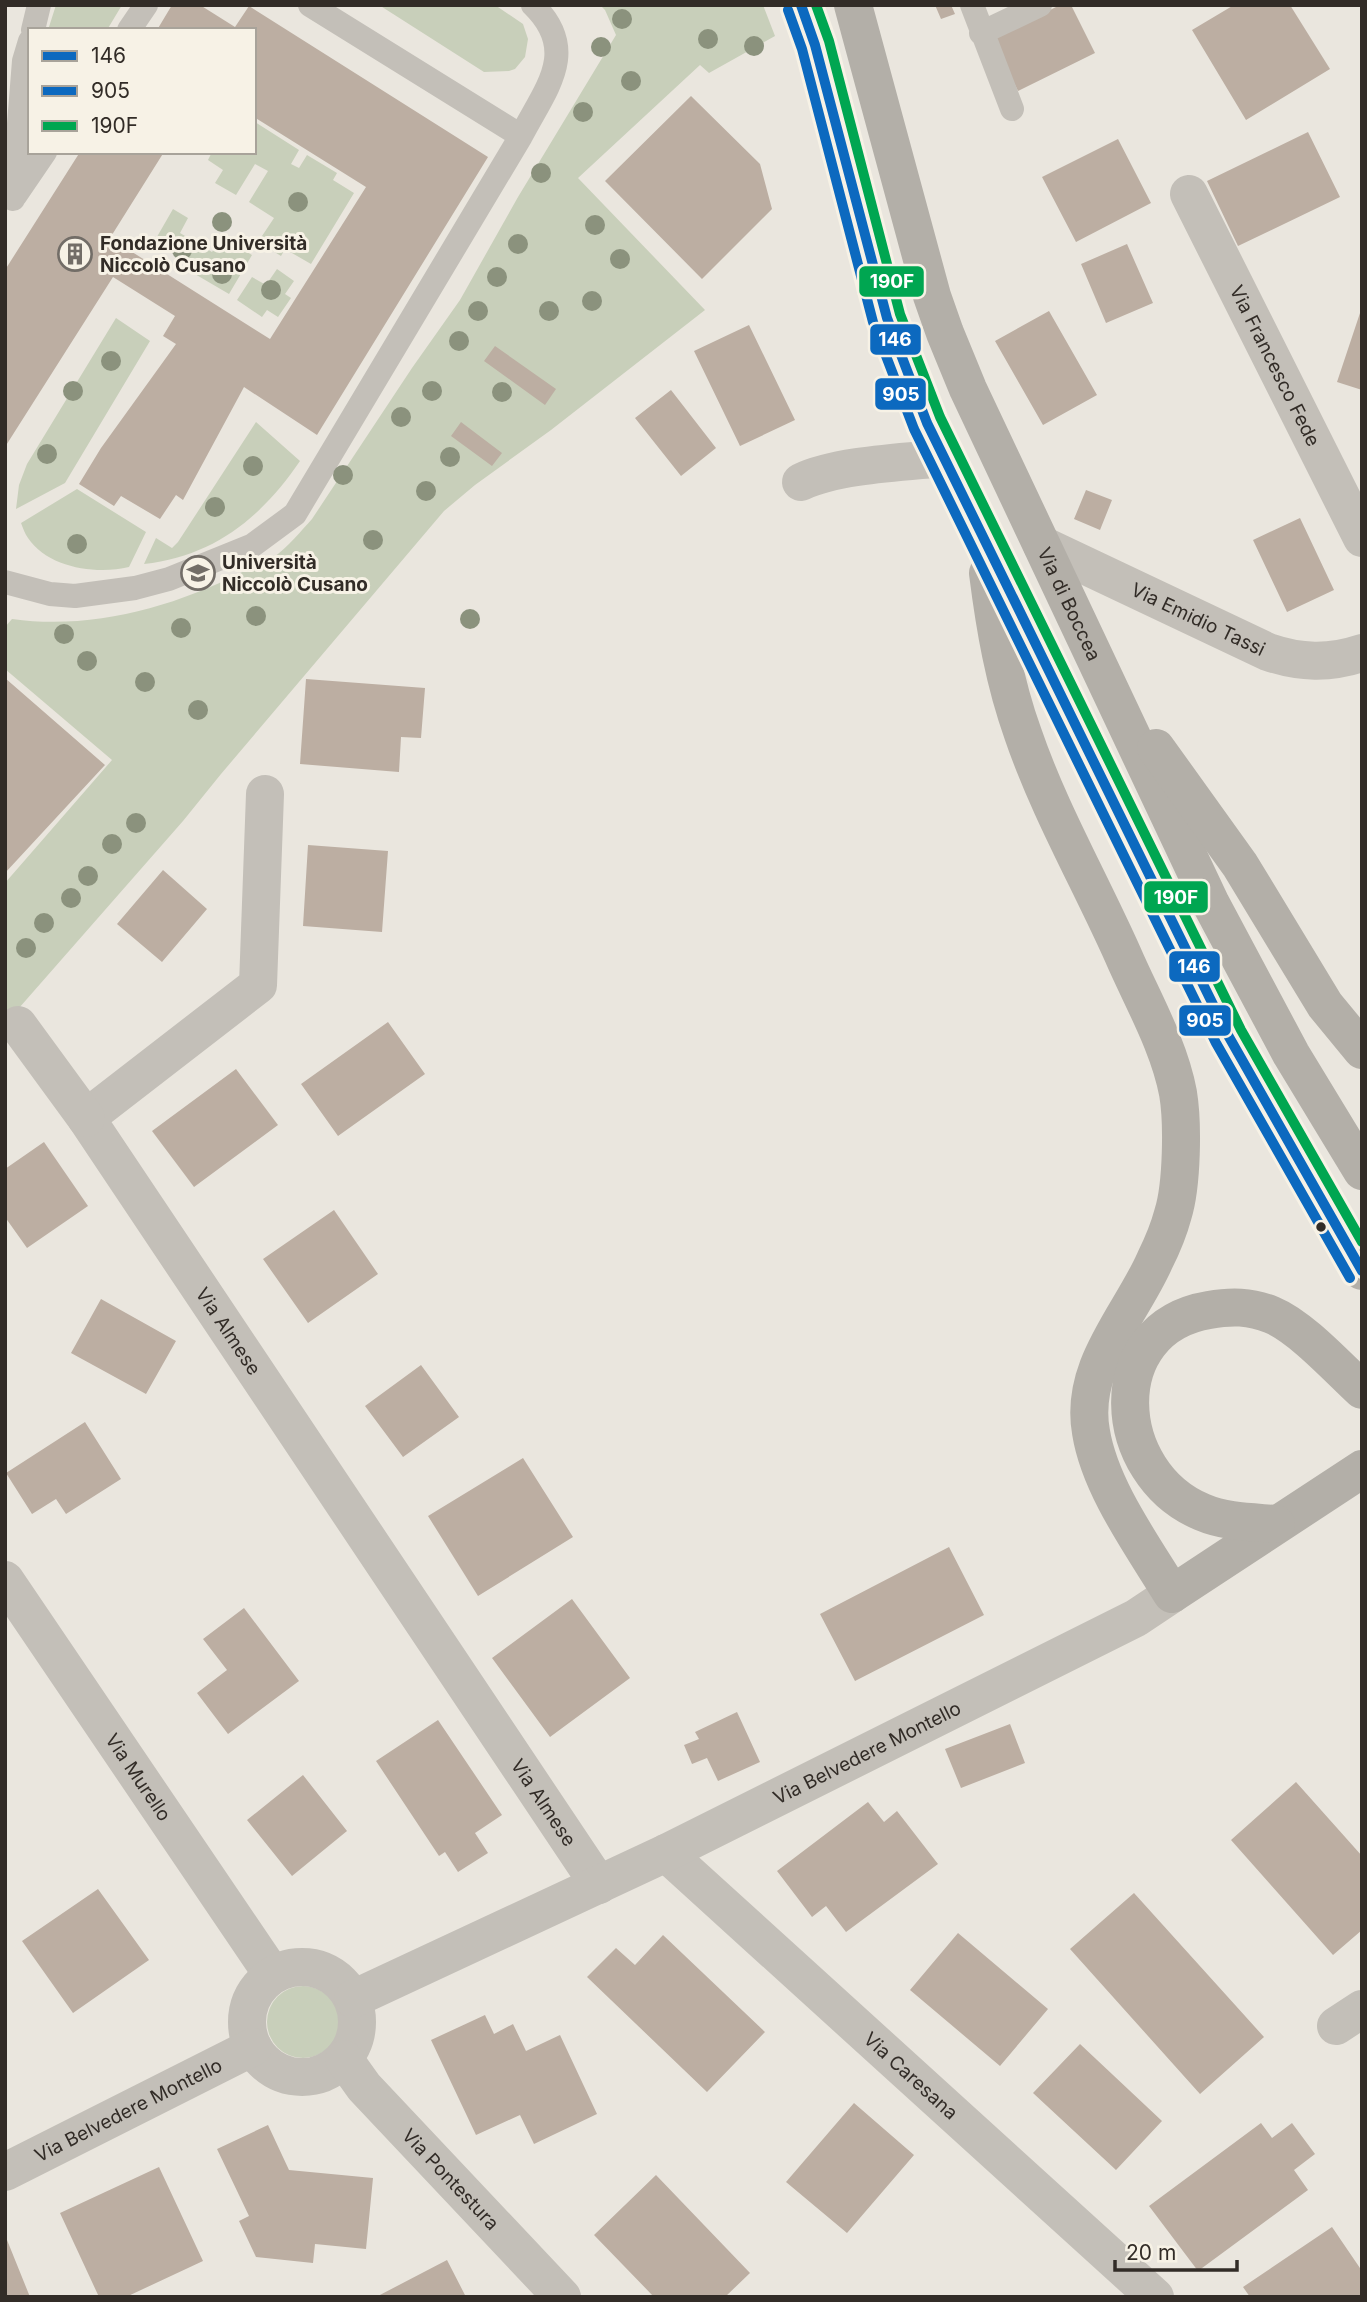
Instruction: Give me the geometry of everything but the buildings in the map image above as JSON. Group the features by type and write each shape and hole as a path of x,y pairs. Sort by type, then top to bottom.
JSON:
{"main road":[{"path":"801,5 822,72 887,318 912,386 984,543 1229,1037 1362,1270"},
{"name":"Via di Boccea","path":"853,5 932,296 968,389 1211,904 1291,1054 1362,1171"},
{"path":"984,543 999,652 1023,735 1169,1060 1178,1096 1180,1133 1173,1213 1155,1262 1118,1325 1099,1366 1090,1400 1089,1416 1091,1433 1104,1476 1172,1594"},
{"path":"1114,694 1240,865 1325,1005 1362,1050"},
{"path":"1276,1524 1228,1520 1201,1512 1164,1487 1153,1473 1141,1455 1133,1435 1130,1401 1132,1382 1145,1351 1161,1329 1190,1313 1242,1307 1275,1316 1290,1326 1362,1390"},
{"name":"Via Belvedere Montello","path":"1172,1594 1346,1479"}],"street":[{"name":"Via Francesco Fede","path":"1189,194 1362,538"},
{"path":"801,482 813,476 866,467 944,458"},
{"name":"Via Emidio Tassi","path":"1042,545 1268,652 1294,661 1331,661 1362,653"},
{"path":"86,1118 258,985 265,794"},
{"name":"Via Almese","path":"18,1026 86,1118 599,1885"},
{"name":"Via Murello","path":"5,1580 272,1974"},
{"name":"Via Belvedere Montello","path":"353,1999 666,1853 1136,1618 1172,1594"},
{"name":"Via Caresana","path":"666,1853 1155,2297"},
{"path":"309,1966 327,1972 342,1983 353,1999 358,2015 352,2046 344,2059 330,2070 313,2076 295,2077 263,2062 253,2047 248,2031 249,2008 260,1985 272,1974 309,1966"},
{"name":"Via Belvedere Montello","path":"5,2172 253,2047"},
{"name":"Via Pontestura","path":"344,2059 364,2087 562,2297"}],"lane":[{"path":"33,28 39,5"},
{"path":"130,28 146,5"},
{"path":"310,5 521,136"},
{"path":"5,582 50,594 75,596 135,588 169,579 253,545 295,514 521,136 552,77 559,56 555,34 546,18 533,5"},
{"path":"972,5 1012,109"},
{"path":"981,33 1040,5"},
{"path":"9,205 24,61 28,48"},
{"path":"9,205 44,154"}],"green space":[{"path":"56,5 122,5 108,28 49,28"},
{"path":"379,5 495,5 523,24 528,39 525,57 515,69 484,72"},
{"path":"600,5 763,5 775,36 709,73 700,65 578,178 705,310 444,511 183,821 5,1024 5,883 112,760 5,669 5,627 12,619 41,622 100,619 158,606 266,562 294,539 312,519 460,300 518,197 616,35"},
{"path":"256,123 299,150 291,164 299,168 307,155 337,173 333,180 354,193 311,264 285,249 281,256 258,242 274,218 249,202 268,171 255,164 236,195 215,183 223,170 208,160 211,154 256,154"},
{"path":"173,209 188,218 180,233 212,252 222,237 252,255 229,294 188,270 191,264 154,242"},
{"path":"277,269 294,281 285,294 291,298 278,317 267,310 262,317 237,300 252,277 266,285"},
{"path":"116,318 150,341 65,483 16,509 19,485 27,464"},
{"path":"256,422 300,461 285,481 252,517 214,543 169,560 144,564 156,538 172,548 178,542"},
{"path":"77,489 146,532 129,567 103,570 74,567 48,556 27,536 21,523"},
{"path":"303,1986 323,1992 333,2002 339,2022 333,2042 323,2052 303,2058 283,2052 273,2042 267,2022 273,2002 283,1992"}],"transit line":[{"name":"146","path":"801,5 815,45 887,318 927,423 1229,1037 1362,1271"},
{"name":"190F","path":"816,5 829,41 900,314 940,417 1241,1030 1362,1242"},
{"name":"905","path":"788,10 802,49 873,322 914,429 1216,1043 1350,1278"}],"place":[{"name":"Fondazione Università Niccolò Cusano","path":"75,254"},
{"name":"Università Niccolò Cusano","path":"198,573"}]}
